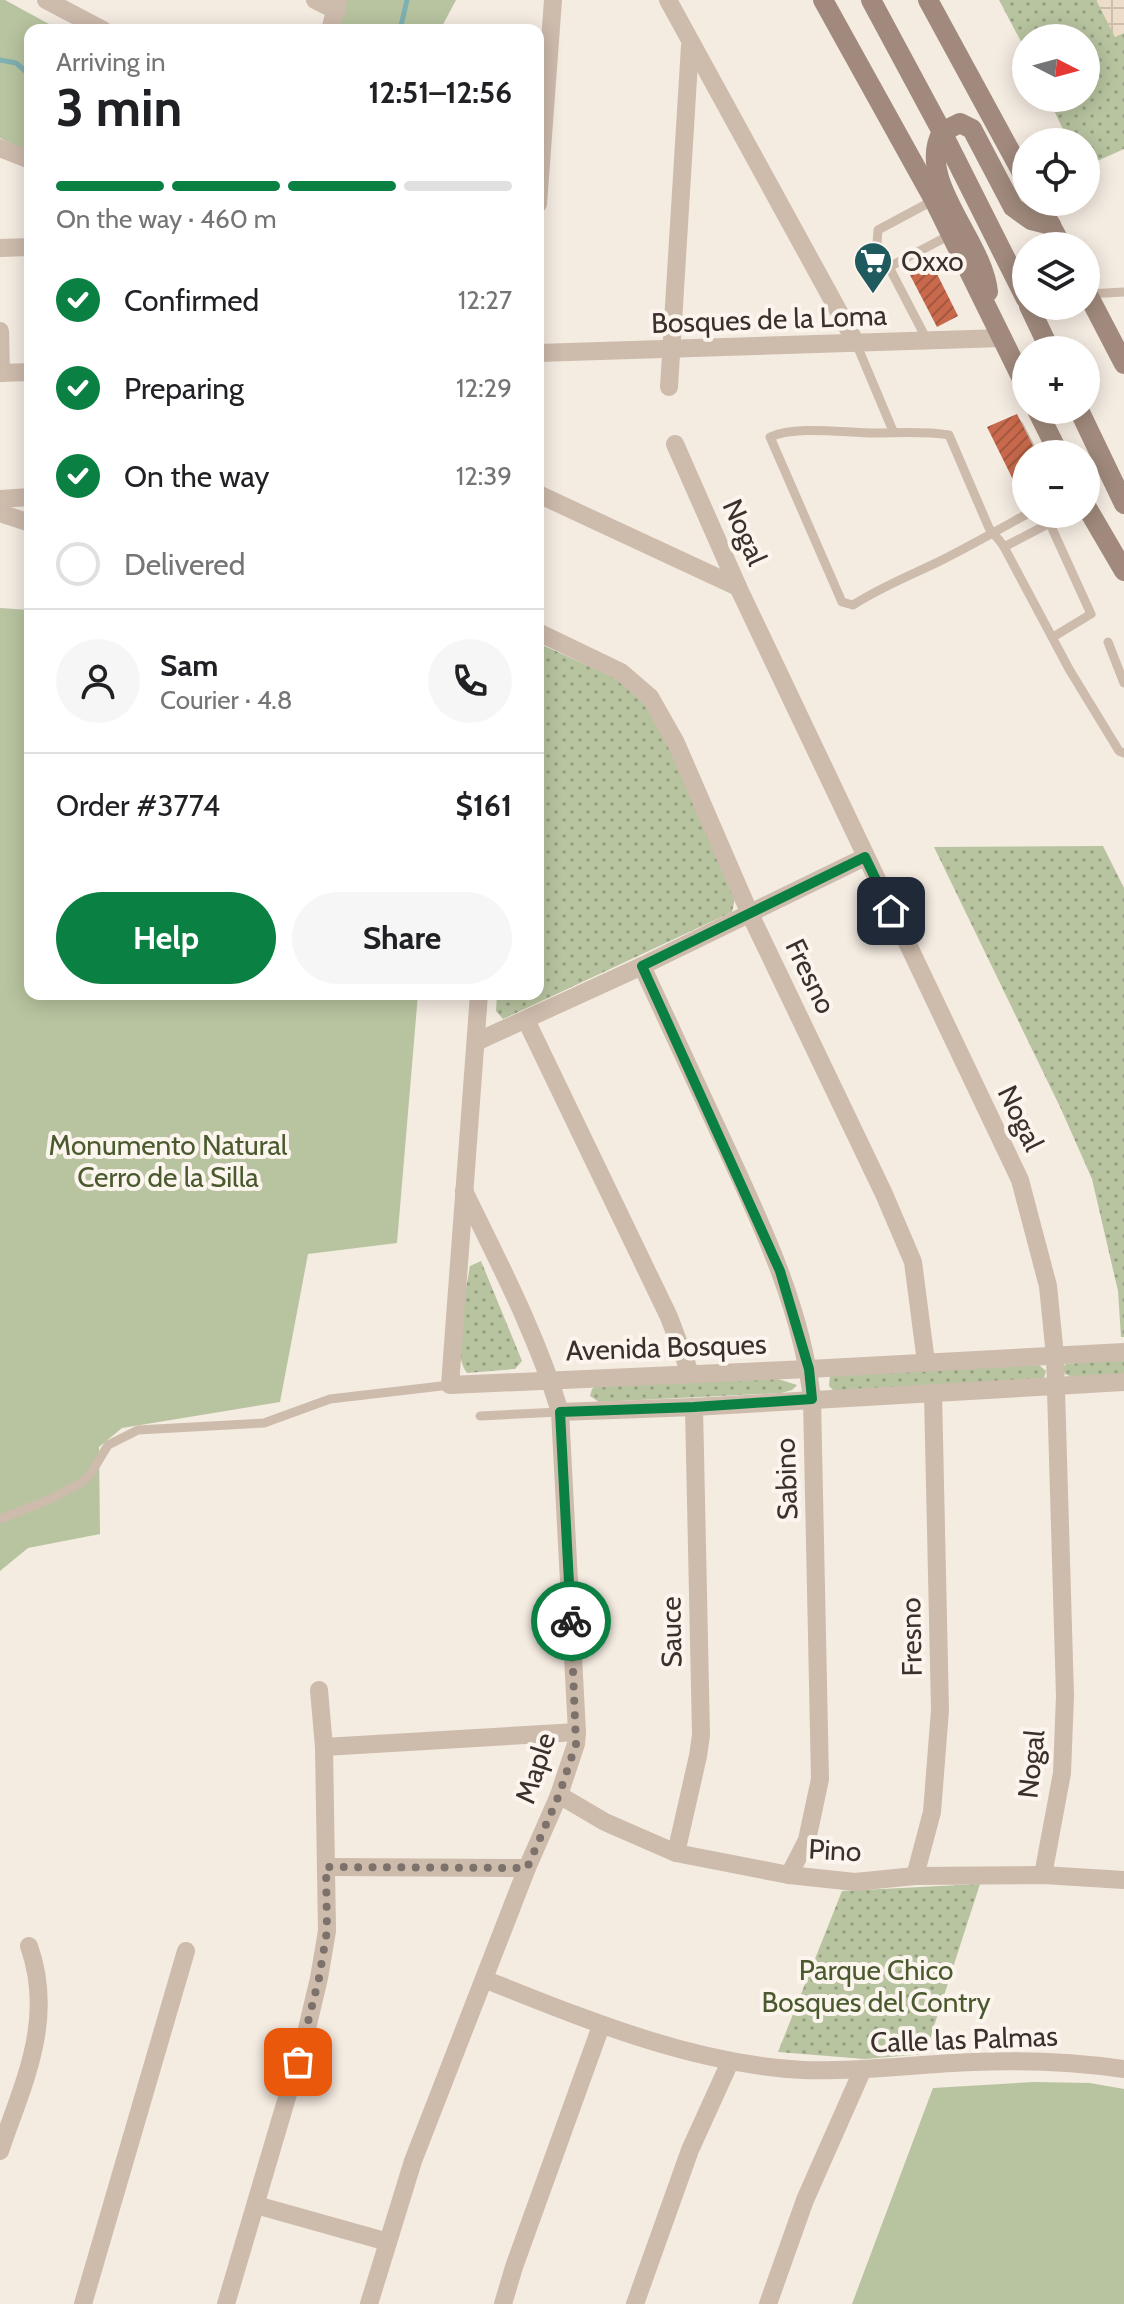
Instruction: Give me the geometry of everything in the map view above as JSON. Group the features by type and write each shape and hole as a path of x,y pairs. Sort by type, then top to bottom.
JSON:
{"main road":[{"path":"823,0 934,200 1012,358"},
{"path":"871,0 1012,271"},
{"path":"928,0 1012,154"},
{"path":"987,308 987,280 981,262 937,174 935,150 942,132 960,123 972,129 1013,207 1031,220 1051,225"},
{"path":"1046,216 1055,232"},
{"path":"1100,317 1124,364"},
{"path":"1086,424 1124,504"},
{"path":"1099,528 1124,571"}],"street":[{"path":"46,0 92,24"},
{"path":"315,0 338,6"},
{"path":"544,77 553,0"},
{"path":"668,0 856,343"},
{"path":"669,387 690,44"},
{"path":"0,148 24,158"},
{"path":"0,248 24,247"},
{"path":"0,331 1,373 24,372"},
{"name":"Bosques de la Loma","path":"544,353 1002,338"},
{"name":"Nogal","path":"675,444 738,587 1020,1180 1048,1286 1055,1356 1065,1696 1062,1773 1043,1875"},
{"path":"0,499 24,497"},
{"path":"544,497 738,587"},
{"path":"0,513 24,521"},
{"name":"Fresno","path":"544,635 621,672 650,697 676,743 750,914 884,1194 913,1262 926,1362"},
{"path":"476,1042 642,966 865,857"},
{"name":"Sabino","path":"642,966 764,1231 788,1291 809,1369 820,1779 807,1840 789,1875"},
{"path":"450,1385 479,1000"},
{"path":"526,1020 669,1317 690,1373"},
{"name":"Maple","path":"369,2304 413,2161 527,1868 559,1795 576,1744 560,1412 521,1310 464,1191"},
{"name":"Avenida Bosques","path":"450,1385 1124,1352"},
{"name":"Avenida Bosques","path":"560,1412 1124,1382"},
{"name":"Fresno","path":"915,1876 932,1812 940,1710 933,1393"},
{"name":"Sauce","path":"676,1853 701,1735 694,1407"},
{"path":"226,2304 306,2033 327,1931 324,1747 319,1690"},
{"path":"324,1747 577,1732"},
{"name":"Pino","path":"559,1795 605,1822 676,1853 789,1875 855,1882 915,1876 1043,1875 1124,1880"},
{"path":"326,1867 527,1868"},
{"path":"0,2151 36,2043 40,2020 37,1970 29,1946"},
{"path":"83,2304 186,1951"},
{"name":"Calle las Palmas","path":"484,1979 601,2026 730,2062 862,2071 971,2062 1037,2061 1124,2069"},
{"path":"503,2304 601,2026"},
{"path":"635,2304 690,2150 730,2062"},
{"path":"768,2304 805,2200 862,2071"},
{"path":"256,2205 388,2242"}],"lane":[{"path":"928,342 877,243 878,230 934,200"},
{"path":"889,267 951,234"},
{"path":"1100,292 1124,292"},
{"path":"856,343 893,431"},
{"path":"1012,522 993,533 937,563 886,584 853,605 842,602 770,437 819,431 949,435 989,528 993,533 1004,547 1069,669 1119,751 1124,753"},
{"path":"1004,547 1042,528"},
{"path":"1052,528 1091,612 1090,617 1053,637"},
{"path":"1108,642 1124,683"},
{"path":"0,1519 81,1483 90,1475 108,1445 138,1430 264,1423 330,1399 450,1385"},
{"path":"480,1416 560,1412"}],"green space":[{"path":"0,0 5,0 49,24 24,24 24,150 0,138"},
{"path":"342,0 456,0 443,24 336,24"},
{"path":"999,0 1124,0 1124,149 1100,160 1100,128 1062,128 1055,112 1100,112 1100,24 1012,25"},
{"name":"Monumento Natural Cerro de la Silla","path":"0,608 24,610 24,1000 417,1000 397,1243 308,1254 280,1402 122,1428 99,1447 100,1534 28,1548 0,1571"},
{"path":"544,646 615,678 646,705 664,737 736,894 732,912 544,1000"},
{"path":"1103,846 1124,888 1124,1337 1121,1337 1118,1291 1092,1179 934,847"},
{"path":"497,1000 544,1000 503,1019 496,1011"},
{"path":"481,1261 522,1361 515,1369 467,1373 462,1363 459,1336 470,1266"},
{"path":"1124,1359 1124,1374 1072,1377 1065,1374 1062,1368 1066,1364"},
{"path":"1039,1365 1046,1371 1044,1378 835,1392 829,1386 830,1375"},
{"path":"778,1379 797,1385 781,1393 599,1402 590,1396 592,1389 598,1385"},
{"name":"Parque Chico Bosques del Contry","path":"980,1884 925,2054 865,2059 778,2052 842,1891"},
{"path":"1035,2082 1090,2083 1124,2089 1124,2304 852,2304 933,2088"}],"shaded area":[{"path":"1096,0 1124,0 1124,33 1115,37"}],"building":[{"path":"931,262 958,316 937,327 909,273"},
{"path":"1012,416 1012,424 1022,424 1030,440 1012,440 1012,478 987,427"}],"waterway":[{"path":"401,24 407,0"},
{"path":"0,60 16,63 24,70"}],"way so far":[{"path":"298,2062 327,1931 326,1867 527,1868 559,1795 576,1744 571,1621"}],"place":[{"name":"Oxxo","path":"873,295"}],"route":[{"path":"571,1621 560,1412 812,1399 809,1369 788,1291 764,1231 642,966 865,857 891,911"}]}
